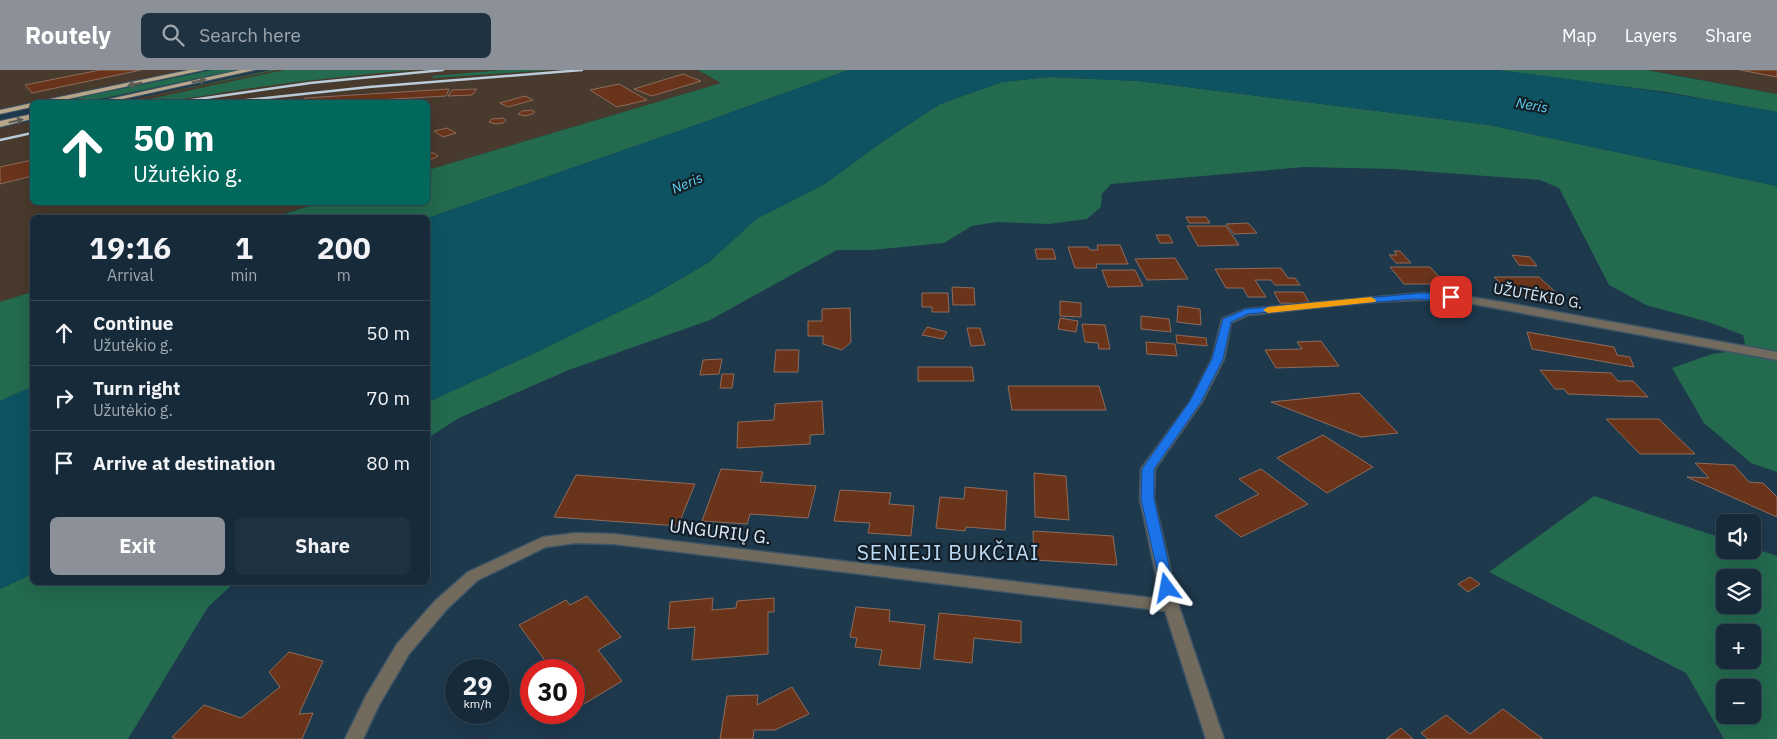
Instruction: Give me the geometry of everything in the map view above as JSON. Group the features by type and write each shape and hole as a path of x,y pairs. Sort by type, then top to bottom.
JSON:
{"highway":[{"path":"55,100 200,70"},
{"path":"109,100 251,70"},
{"path":"0,112 30,105"},
{"path":"0,124 30,117"}],"street":[{"name":"UŽUTĖKIO G.","path":"1171,606 1147,499 1148,469 1196,402 1218,359 1226,321 1246,312 1384,298 1451,297 1511,306 1777,356"},
{"name":"UNGURIŲ G.","path":"354,739 372,701 402,649 441,605 473,576 543,542 576,538 614,539 1171,606"},
{"path":"1171,606 1215,739"}],"shaded area":[{"path":"0,70 191,70 44,100 30,100 30,103 0,109"},
{"path":"212,70 237,70 95,100 68,100"},
{"path":"269,70 698,70 722,83 430,169 430,100 128,100"},
{"path":"271,70 277,70 131,100"},
{"path":"284,70 415,70 305,81 175,100 145,100"},
{"path":"503,70 551,70 434,78 431,76"},
{"path":"698,70 849,70 430,217 430,215 281,215 313,205 430,205 430,169 721,83"},
{"path":"1496,70 1646,70 1777,94 1777,112 1666,92"},
{"path":"1646,70 1777,70 1777,94 1670,74"},
{"path":"1049,77 1139,81 1489,125 1777,186 1777,472 1751,463 1704,423 1672,368 1712,354 1746,349 1743,335 1708,322 1646,305 1609,285 1559,188 1540,180 1392,169 1305,167 1111,184 1102,194 1101,207 1087,219 1049,224 997,222 972,226 944,243 872,250 837,250 710,320 569,370 459,418 430,437 430,401 539,351 653,295 709,262 756,219 823,185 885,140 940,104 1002,82"},
{"path":"30,121 30,205 312,205 278,215 30,215 30,293 0,302 0,128"},
{"path":"30,293 30,388 0,401 0,302"},
{"path":"1594,496 1716,536 1716,559 1761,559 1761,551 1777,556 1777,739 1724,739 1686,673 1489,572"},
{"path":"30,575 30,585 232,585 208,607 128,739 0,739 0,589"}],"water":[{"name":"Neris","path":"849,70 1496,70 1672,94 1777,112 1777,186 1489,125 1139,81 1049,77 1002,82 940,104 885,140 823,185 756,219 709,262 653,295 539,351 430,401 430,217"},
{"path":"30,388 30,575 0,589 0,401"}],"building":[{"path":"100,70 141,70 32,93 25,85"},
{"path":"1740,70 1777,70 1777,77"},
{"path":"683,74 701,81 652,96 634,89"},
{"path":"619,84 647,100 617,107 590,90"},
{"path":"449,89 446,96 376,100 303,100 305,98"},
{"path":"477,89 472,95 448,96 452,90"},
{"path":"525,96 533,100 508,107 500,103"},
{"path":"532,110 535,112 525,116 518,114 522,111"},
{"path":"503,118 506,120 503,123 489,122 492,119"},
{"path":"447,128 456,133 443,137 434,131"},
{"path":"430,153 438,156 430,160"},
{"path":"30,160 30,176 0,184 0,167"},
{"path":"1186,217 1206,217 1210,223 1189,223"},
{"path":"1248,223 1257,233 1234,234 1226,224"},
{"path":"1187,226 1226,226 1239,245 1198,246"},
{"path":"1156,235 1169,235 1173,243 1160,243"},
{"path":"1097,245 1120,245 1128,264 1096,264 1097,268 1075,268 1068,247 1088,247 1090,250 1098,250"},
{"path":"1035,249 1053,249 1056,259 1037,259"},
{"path":"1394,251 1400,251 1411,263 1396,263 1389,255 1397,255"},
{"path":"1512,255 1530,257 1537,266 1519,265"},
{"path":"1175,258 1188,279 1147,280 1135,259"},
{"path":"1390,267 1430,267 1446,284 1404,284"},
{"path":"1281,268 1288,278 1295,278 1300,285 1275,285 1271,280 1255,280 1266,297 1248,297 1243,288 1226,288 1215,269"},
{"path":"1102,270 1135,270 1143,286 1108,287"},
{"path":"1494,277 1539,277 1563,299 1546,299 1542,296 1513,296"},
{"path":"952,287 974,288 975,305 953,305"},
{"path":"1274,292 1303,292 1310,304 1280,303"},
{"path":"922,293 948,293 949,312 932,312 932,307 922,307"},
{"path":"1060,301 1081,303 1081,317 1060,316"},
{"path":"1178,306 1200,309 1201,325 1177,322"},
{"path":"850,308 851,342 842,350 823,344 823,336 808,336 808,321 822,321 822,309"},
{"path":"1141,316 1169,319 1171,332 1141,329"},
{"path":"1060,318 1078,321 1076,332 1058,329"},
{"path":"1082,324 1105,325 1110,349 1099,349 1098,343 1085,342"},
{"path":"927,327 947,332 943,339 922,335"},
{"path":"967,328 980,328 985,345 971,346"},
{"path":"1527,332 1614,347 1617,355 1630,357 1634,367 1532,349"},
{"path":"1176,335 1206,338 1207,346 1177,343"},
{"path":"1321,341 1339,366 1276,368 1265,350 1302,349 1297,342"},
{"path":"1146,342 1175,344 1177,356 1147,354"},
{"path":"776,350 799,350 798,372 774,372"},
{"path":"722,359 719,374 700,375 703,360"},
{"path":"918,367 972,367 974,381 918,381"},
{"path":"1540,370 1611,373 1618,381 1633,381 1648,397 1568,394 1564,389 1555,389"},
{"path":"722,374 734,374 732,388 720,388"},
{"path":"1008,386 1099,386 1106,410 1012,410"},
{"path":"1359,393 1398,433 1361,437 1271,402"},
{"path":"822,401 824,434 810,435 810,444 737,448 738,422 774,420 775,404"},
{"path":"1606,419 1659,419 1695,454 1640,454"},
{"path":"1323,435 1373,467 1327,493 1277,458"},
{"path":"1695,463 1734,465 1749,482 1763,483 1777,497 1777,517 1687,477 1709,478"},
{"path":"721,469 763,472 760,482 816,486 808,518 750,514 747,524 702,521"},
{"path":"1261,469 1308,504 1241,537 1215,516 1259,494 1239,479"},
{"path":"1034,473 1066,476 1069,520 1035,517"},
{"path":"576,475 695,484 678,526 554,517"},
{"path":"965,487 1007,491 1005,530 966,527 965,531 936,528 940,497 964,499"},
{"path":"840,490 891,493 889,504 914,506 911,536 868,533 870,523 834,521"},
{"path":"1033,531 1113,536 1117,565 1034,560"},
{"path":"1470,577 1480,584 1468,592 1458,584"},
{"path":"587,596 621,637 598,650 622,681 585,703 585,659 544,659 519,625 566,600 570,605"},
{"path":"713,598 712,610 736,608 737,601 774,598 774,612 768,612 768,654 692,660 695,627 668,629 670,602"},
{"path":"856,607 890,610 889,621 925,625 920,669 879,665 882,650 855,647 857,638 850,637"},
{"path":"939,613 1021,621 1021,643 974,638 972,663 934,659"},
{"path":"289,652 323,661 299,714 313,713 302,739 177,739 172,737 204,705 241,718 280,687 269,672"},
{"path":"792,687 809,714 775,730 754,730 753,739 720,739 727,696 758,695 757,705"},
{"path":"1503,709 1543,739 1428,739 1421,733 1446,715 1470,734"},
{"path":"1401,728 1413,739 1386,739"}],"railway":[{"path":"192,100 310,83 443,70"},
{"path":"248,100 369,87 582,70"},
{"path":"0,140 30,133"}],"slow traffic":[{"path":"1268,310 1371,300"}],"district":[{"name":"SENIEJI BUKČIAI","path":"948,553"}],"route":[{"path":"1167,588 1147,499 1148,469 1196,402 1218,359 1226,321 1246,312 1384,298 1451,297"}]}
